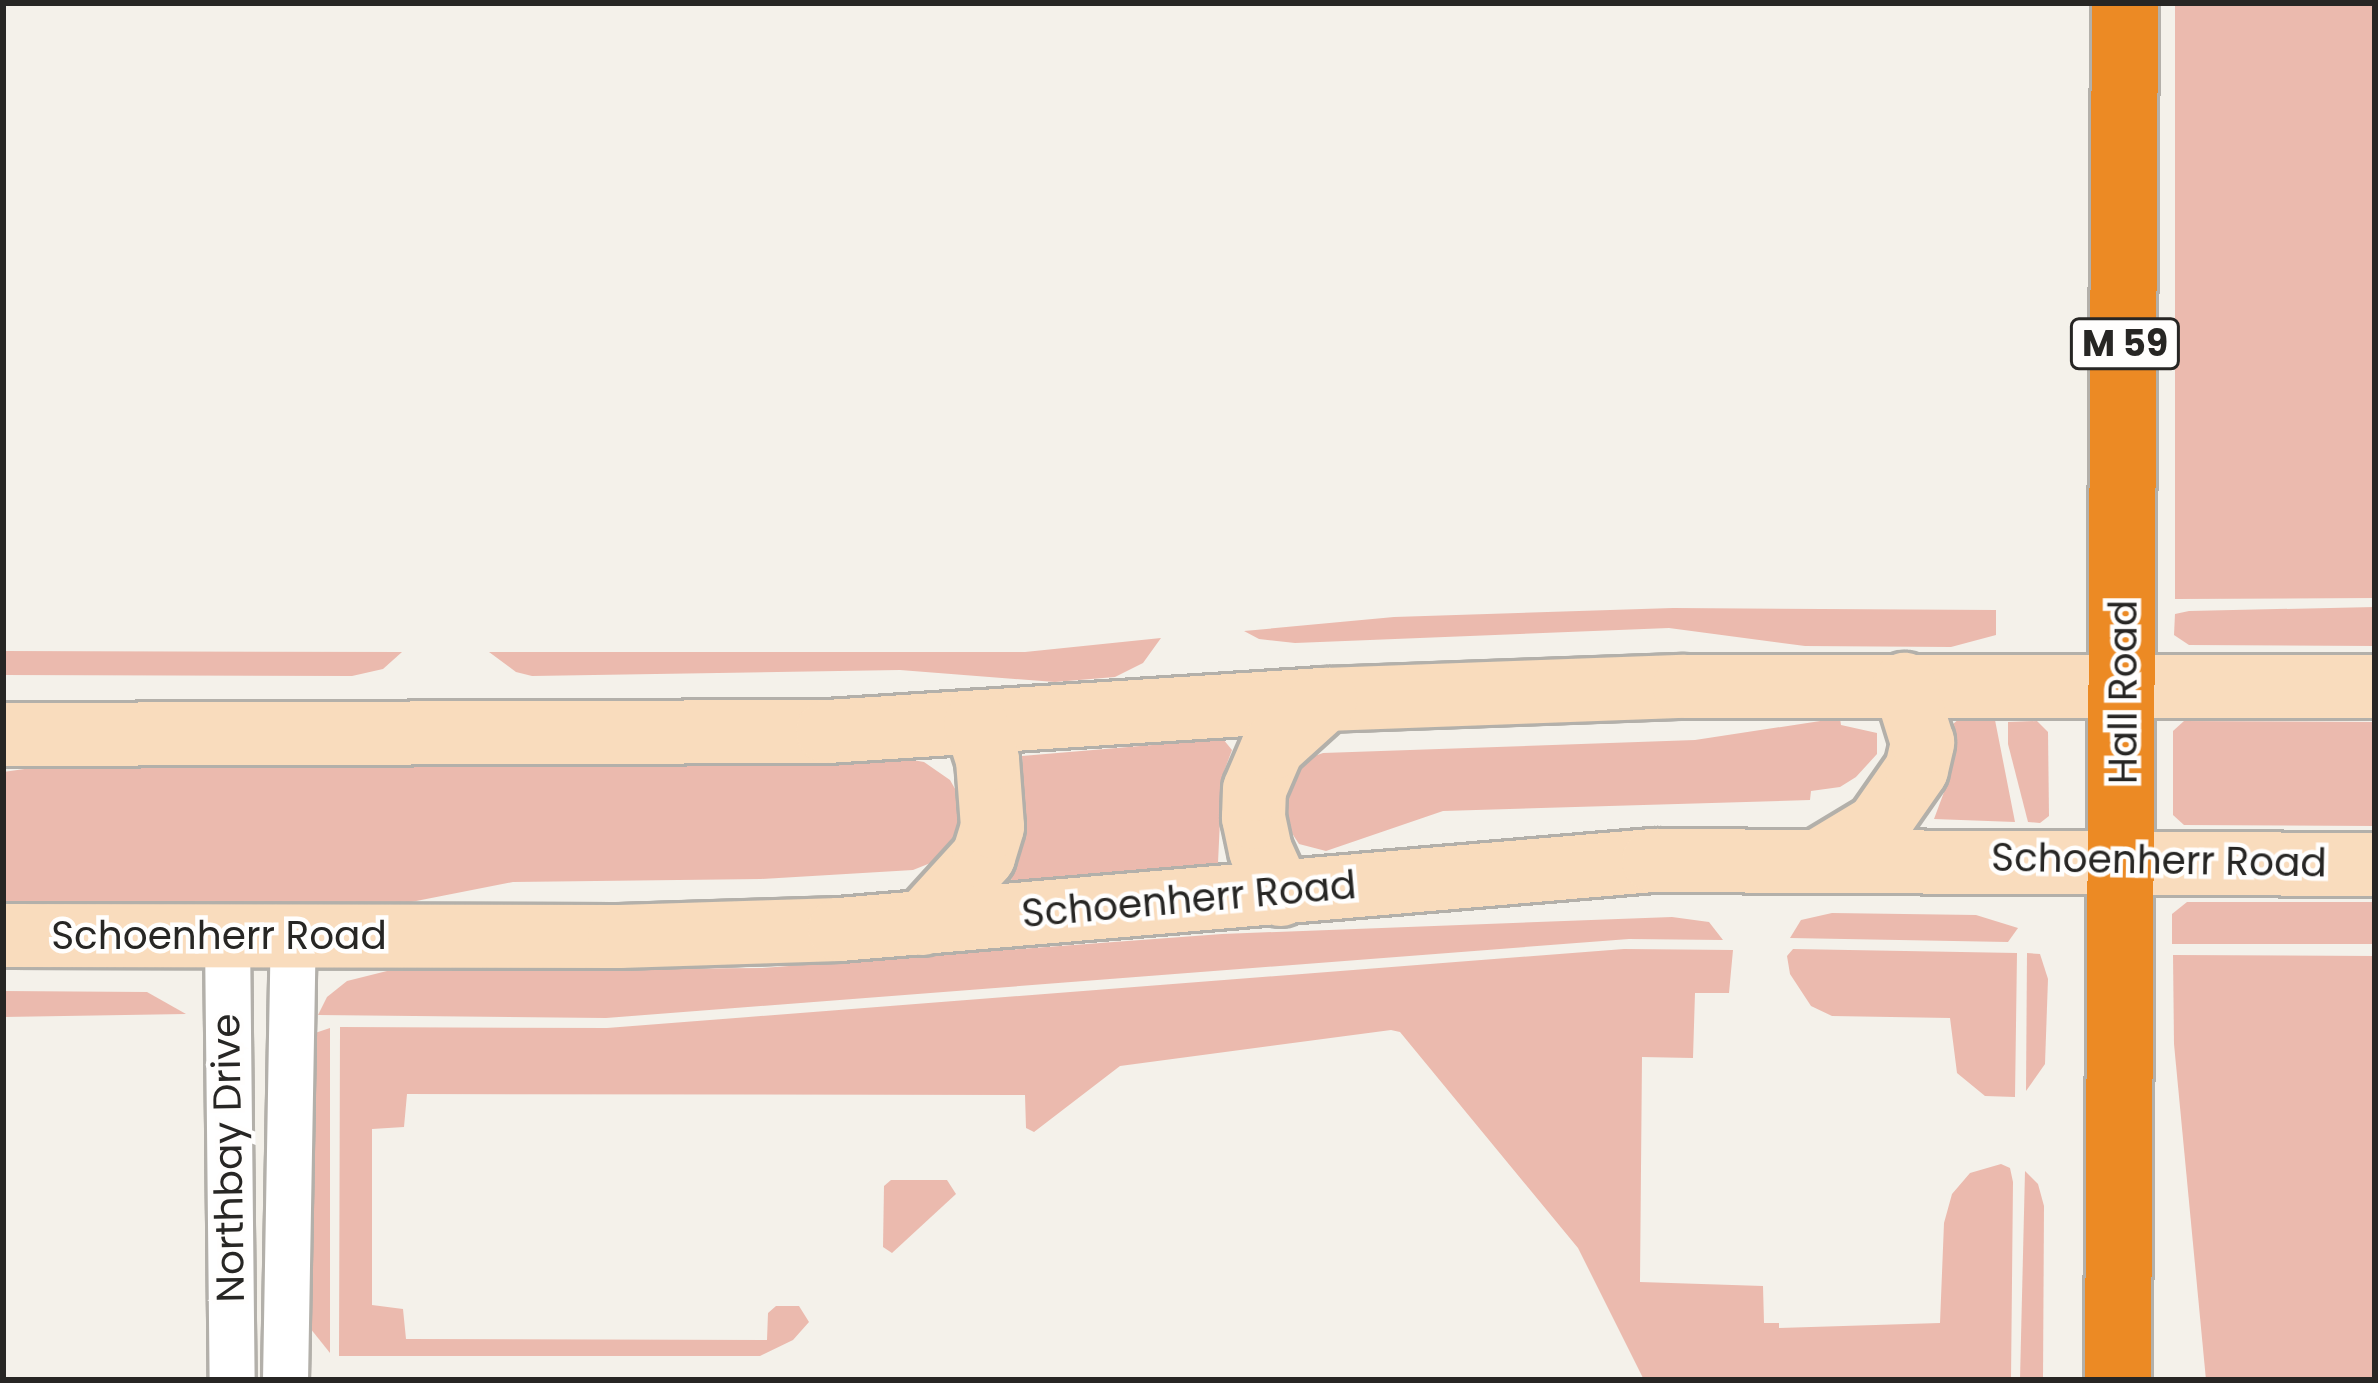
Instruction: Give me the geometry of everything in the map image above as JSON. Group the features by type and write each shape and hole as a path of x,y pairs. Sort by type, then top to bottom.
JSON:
{"highway":[{"name":"Hall Road","path":"2118,1380 2125,3"}],"main road":[{"path":"1824,857 1877,825 1916,769 1922,742 1904,684"},
{"path":"3,734 711,733 975,723 1325,699 1904,684 2375,686"},
{"path":"1280,894 1256,833 1254,789 1272,747 1325,699"},
{"path":"922,923 983,856 992,826 987,759 975,723"},
{"name":"Schoenherr Road","path":"3,935 678,935 922,923 1590,864 1824,857 2375,864"}],"street":[{"name":"Northbay Drive","path":"226,936 232,1380"},
{"name":"Northbay Drive","path":"285,1380 292,937"}],"shaded area":[{"path":"2175,3 2375,3 2375,598 2175,599"},
{"path":"2375,607 2375,646 2189,645 2174,635 2175,614 2189,611"},
{"path":"1673,608 1996,610 1996,635 1951,647 1805,646 1669,628 1295,643 1259,639 1244,631 1394,617"},
{"path":"1161,638 1143,663 1115,677 1055,682 900,670 532,676 516,672 489,652 1025,652"},
{"path":"3,651 402,652 383,669 352,676 3,675"},
{"path":"1840,718 1841,725 1877,733 1877,754 1856,777 1840,787 1811,791 1810,800 1443,811 1326,851 1299,844 1282,818 1282,785 1303,760 1323,753 1695,740"},
{"path":"1959,719 1995,720 2015,822 1934,819 1950,776 1953,724"},
{"path":"2037,721 2048,732 2049,816 2040,823 2028,822 2008,744 2008,722"},
{"path":"2184,721 2375,722 2375,826 2184,825 2173,815 2173,731"},
{"path":"1223,739 1232,750 1222,777 1218,863 1016,884 1011,880 1025,825 1022,756"},
{"path":"924,762 950,780 958,794 961,830 943,858 913,870 761,879 513,882 406,903 3,903 3,772 46,766 630,767"},
{"path":"2187,902 2375,902 2375,944 2172,944 2172,914"},
{"path":"1832,913 1976,915 2018,928 2008,942 1790,938 1801,920"},
{"path":"1672,917 1709,922 1723,940 1629,939 606,1018 318,1015 327,997 347,981 387,971 762,968 1222,934"},
{"path":"1624,949 1733,950 1729,993 1695,993 1693,1058 1642,1057 1640,1282 1763,1286 1764,1323 1779,1323 1779,1328 1940,1323 1944,1223 1952,1194 1970,1173 2001,1164 2010,1168 2013,1182 2011,1380 1644,1380 1578,1248 1400,1032 1391,1030 1120,1066 1034,1132 1026,1128 1025,1095 407,1094 404,1127 372,1129 372,1305 403,1309 406,1339 767,1340 768,1313 776,1306 799,1306 809,1322 793,1340 760,1356 339,1356 340,1027 607,1028"},
{"path":"1793,949 2017,953 2015,1097 1985,1096 1957,1073 1950,1018 1832,1016 1811,1006 1790,974 1787,956"},
{"path":"2027,953 2040,954 2048,979 2045,1064 2026,1091"},
{"path":"2173,955 2375,956 2375,1380 2206,1380 2174,1044"},
{"path":"3,991 147,992 186,1014 3,1017"},
{"path":"330,1028 330,1353 310,1328 309,1259 315,1033"},
{"path":"2025,1171 2038,1184 2044,1206 2043,1380 2020,1380"},
{"path":"891,1180 947,1180 956,1194 892,1253 883,1247 884,1186"}]}
